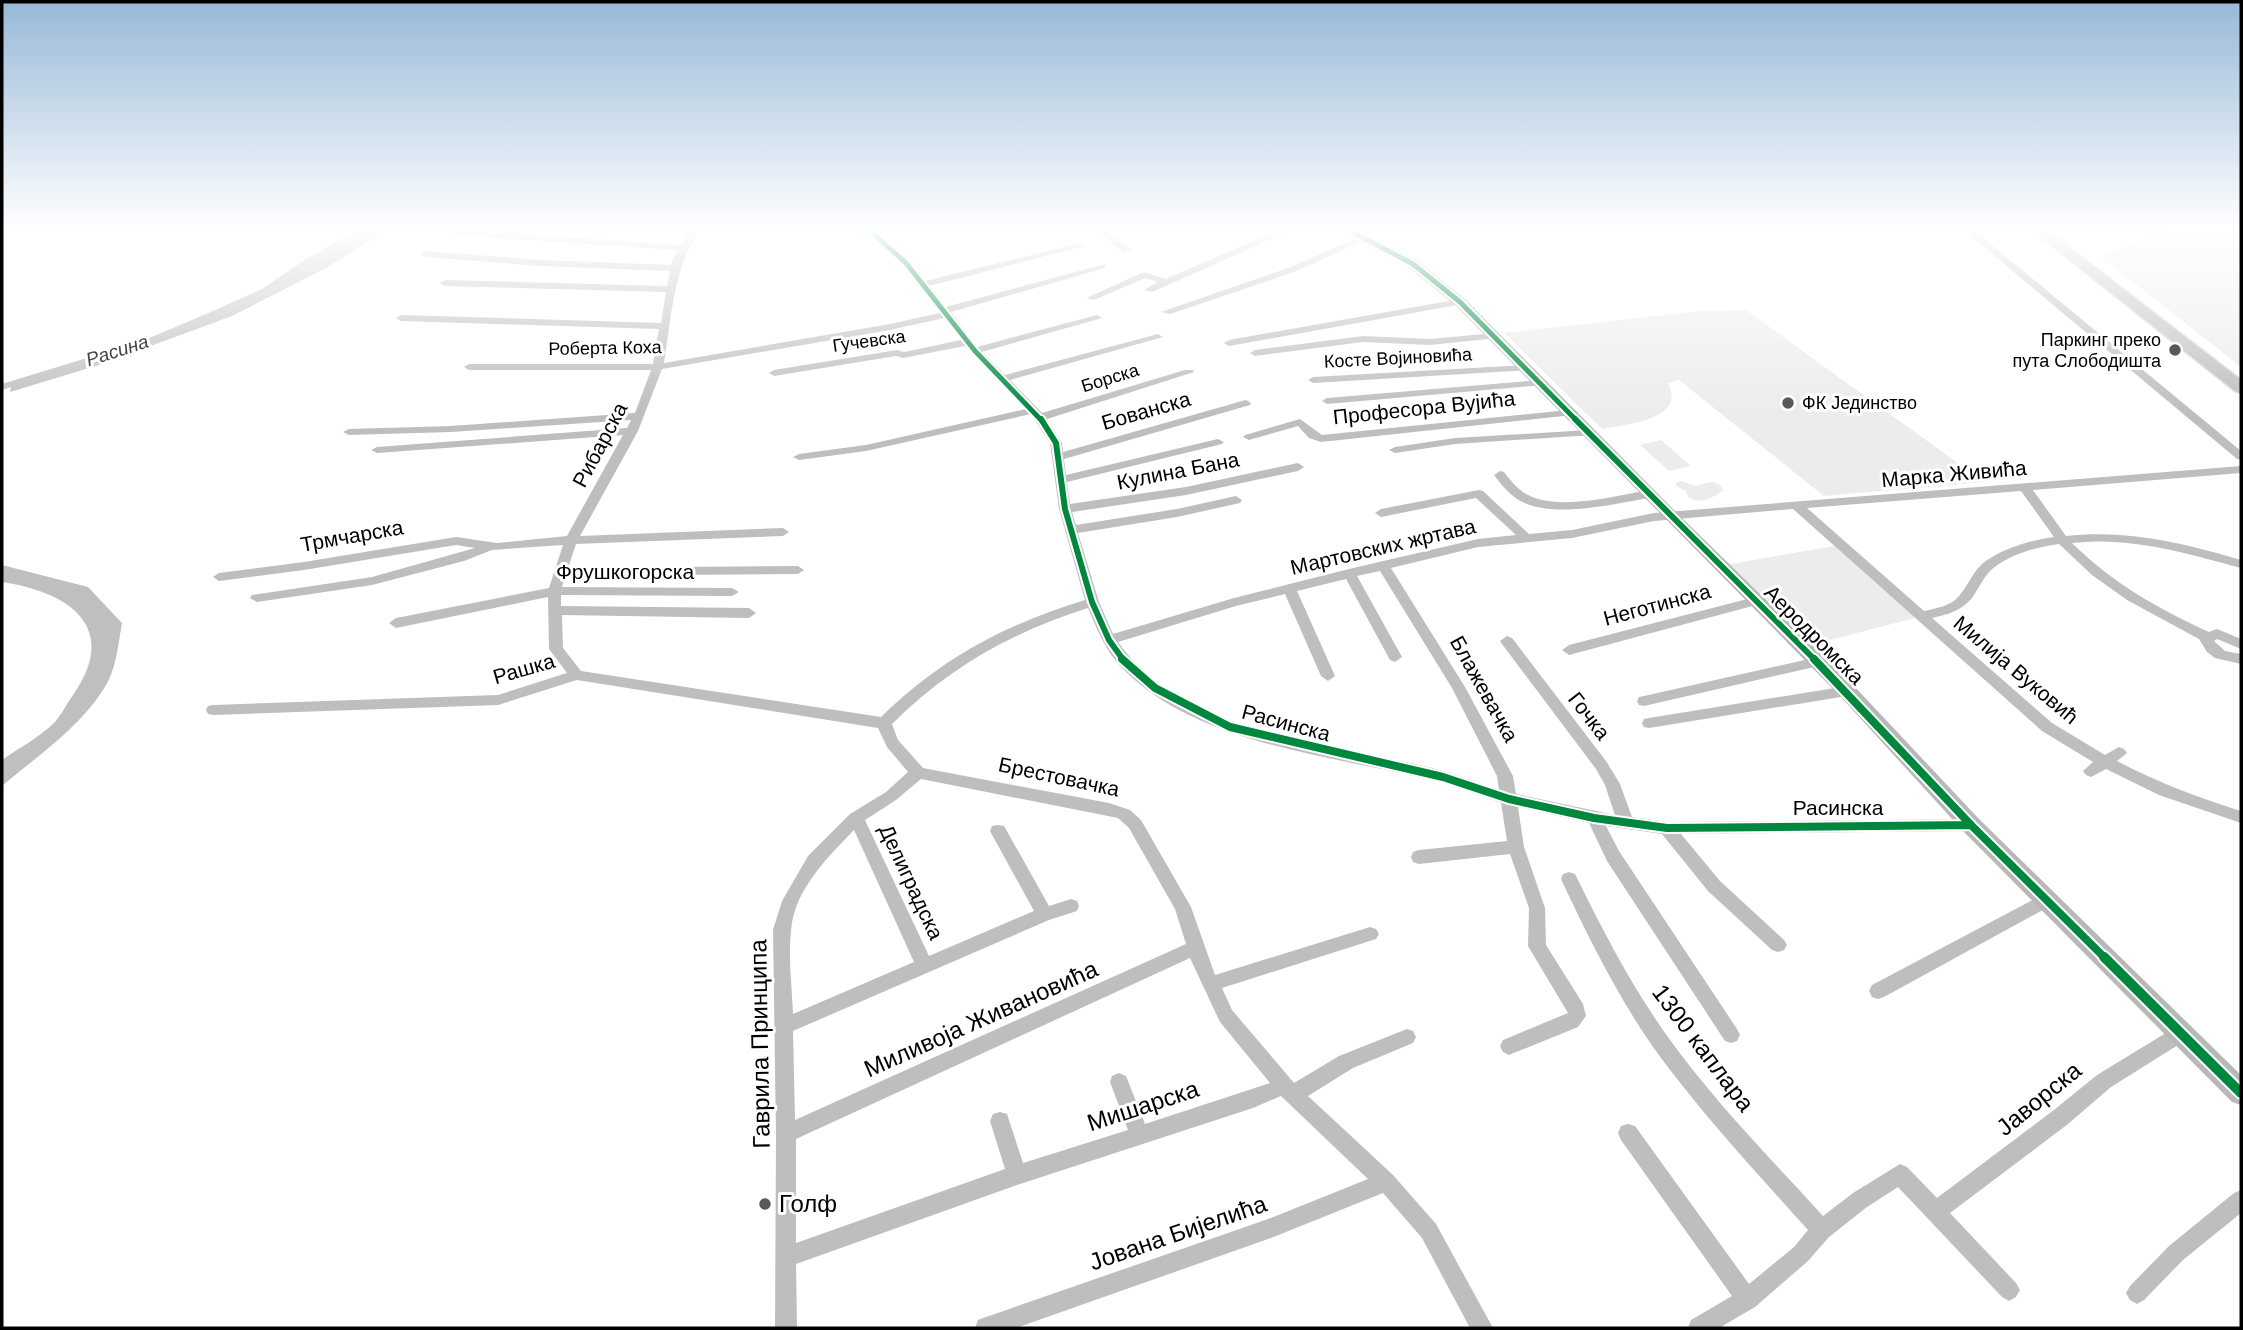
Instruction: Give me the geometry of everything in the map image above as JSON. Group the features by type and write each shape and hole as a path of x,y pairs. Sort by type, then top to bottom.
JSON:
{"main road":[{"path":"2113,289 2241,388"},
{"path":"2128,289 2241,376"}],"street":[{"name":"Рибарска","path":"577,675 556,649 554,591 571,540 632,430 658,367 671,289"},
{"name":"Расинска","path":"928,289 972,346 1037,414 1056,443 1065,509 1092,602 1110,640 1126,664 1155,688 1230,727 1443,777 1509,799 1594,818 1667,828 1971,825"},
{"name":"Роберта Коха","path":"469,367 658,367 877,330 1025,289"},
{"path":"1091,298 1112,289"},
{"path":"1166,312 1235,289"},
{"name":"Аеродромска","path":"1444,289 1527,368 1670,516 1847,691 1971,825 2241,1093"},
{"path":"2038,289 2241,457"},
{"path":"1229,343 1460,302"},
{"path":"401,318 664,326"},
{"name":"Гучевска","path":"774,373 897,353 903,355 972,346 1097,318"},
{"path":"1255,353 1363,339 1430,342 1494,336"},
{"path":"1003,379 1158,337"},
{"name":"Косте Војиновића","path":"1313,380 1527,368"},
{"name":"Борска","path":"799,457 866,449 1037,414 1189,372"},
{"path":"1327,401 1540,383"},
{"name":"Бованска","path":"1058,457 1246,403"},
{"name":"Професора Вујића","path":"1249,437 1300,422 1313,436 1321,439 1569,413"},
{"path":"349,432 451,429 639,416"},
{"path":"377,450 632,430"},
{"path":"1395,450 1455,441 1589,433"},
{"path":"1061,480 1218,442"},
{"name":"Кулина Бана","path":"1065,509 1186,491 1298,467"},
{"name":"Марка Живића","path":"1670,516 2241,469"},
{"path":"1500,475 1519,495 1535,502 1569,503 1649,494"},
{"path":"2024,487 2044,510 2062,539 2092,569 2130,597 2208,637 2223,635 2241,644"},
{"path":"1381,513 1479,494 1526,538"},
{"path":"1071,530 1177,513 1236,500"},
{"name":"Милија Вуковић","path":"1798,507 2046,727 2106,763 2171,793 2241,817"},
{"name":"Мартовских жртава","path":"1110,640 1234,602 1478,543 1572,534 1670,516"},
{"name":"Трмчарска","path":"219,577 456,541 492,546 782,531"},
{"name":"Милија Вуковић","path":"1921,617 1953,607 1964,600 1976,578 1989,565 2007,555 2030,546 2062,539 2118,539 2154,544 2181,548 2241,565"},
{"name":"Трмчарска","path":"257,598 372,581 460,558 492,546"},
{"name":"Блажевачка","path":"1383,565 1421,623 1505,776 1517,847 1537,908 1537,946 1577,1010 1577,1016 1509,1046"},
{"path":"560,572 798,570"},
{"path":"1349,573 1395,657"},
{"path":"1289,589 1328,676"},
{"name":"Фрушкогорска","path":"396,623 554,591 732,592"},
{"name":"Неготинска","path":"1569,650 1755,601"},
{"path":"918,773 892,743 884,723 915,691 1013,629 1092,602"},
{"path":"553,610 749,613"},
{"path":"2208,637 2206,643 2213,650 2225,657 2241,659"},
{"name":"Гочка","path":"1507,641 1601,765 1612,784 1626,822"},
{"path":"1644,701 1818,662"},
{"name":"Рашка","path":"213,710 498,700 577,675 884,723"},
{"path":"1648,723 1847,691"},
{"path":"2091,771 2119,753"},
{"name":"Гаврила Принципа","path":"786,1328 782,930 790,901 814,861 856,818 891,796 918,773"},
{"name":"Брестовачка","path":"918,773 1085,803 1124,814 1135,824 1183,907 1195,948 1226,1016 1289,1090 1386,1181 1429,1231 1482,1328"},
{"name":"Делиградска","path":"856,818 925,966"},
{"path":"1594,818 1613,856 1731,1035"},
{"path":"1667,828 1714,886 1778,945"},
{"path":"998,831 1045,914"},
{"path":"1419,857 1517,847"},
{"name":"1300 каплара","path":"1569,878 1641,1012 1680,1066 1822,1230"},
{"path":"1878,991 2046,900"},
{"name":"Делиградска","path":"785,1026 1045,914 1071,906"},
{"path":"1211,984 1370,934"},
{"name":"Миливоја Живановића","path":"786,1134 1195,948"},
{"name":"Јаворска","path":"1935,1212 2061,1117 2104,1080 2180,1034"},
{"path":"1289,1090 1346,1062 1407,1037"},
{"path":"1119,1082 1140,1135"},
{"name":"Мишарска","path":"787,1257 1017,1175 1289,1090"},
{"path":"1000,1121 1017,1175"},
{"path":"1628,1133 1746,1299"},
{"path":"1699,1328 1746,1299 1801,1254 1822,1230 1860,1200 1900,1174 2009,1290"},
{"name":"Јована Бијелића","path":"986,1328 1271,1228 1386,1181"},
{"path":"2137,1293 2176,1253 2241,1200"}],"shaded area":[{"path":"2142,289 2241,289 2241,367"},
{"path":"1746,310 1984,482 1824,496 1679,380 1668,383 1672,395 1669,405 1662,412 1638,422 1602,429 1504,333 1701,311"},
{"path":"1661,440 1691,466 1669,471 1640,445"},
{"path":"1681,481 1696,486 1714,482 1723,490 1711,498 1692,499 1686,491 1676,486 1676,483"},
{"path":"1834,546 1915,618 1795,649 1714,567"}],"water":[{"name":"Расина","path":"262,289 285,289 232,316 99,365 10,392 11,387 2,390 2,384 142,341"},
{"path":"2,565 88,587 122,623 111,675 93,704 56,742 2,786 2,760 43,733 58,719 86,671 91,650 89,632 80,616 48,594 2,582"}],"cycle path":[{"path":"926,289 975,351 1040,417 1056,443 1065,509 1092,602 1109,640 1126,664 1155,688 1180,703 1230,727 1268,738 1443,777 1509,799 1594,818 1667,828 1971,825"},
{"path":"1444,289 1460,302 1847,691 1971,825 2241,1093"}],"place":[{"name":"Паркинг преко пута Слободишта","path":"2175,350"},
{"name":"ФК Јединство","path":"1788,403"},
{"name":"Голф","path":"765,1204"}]}
